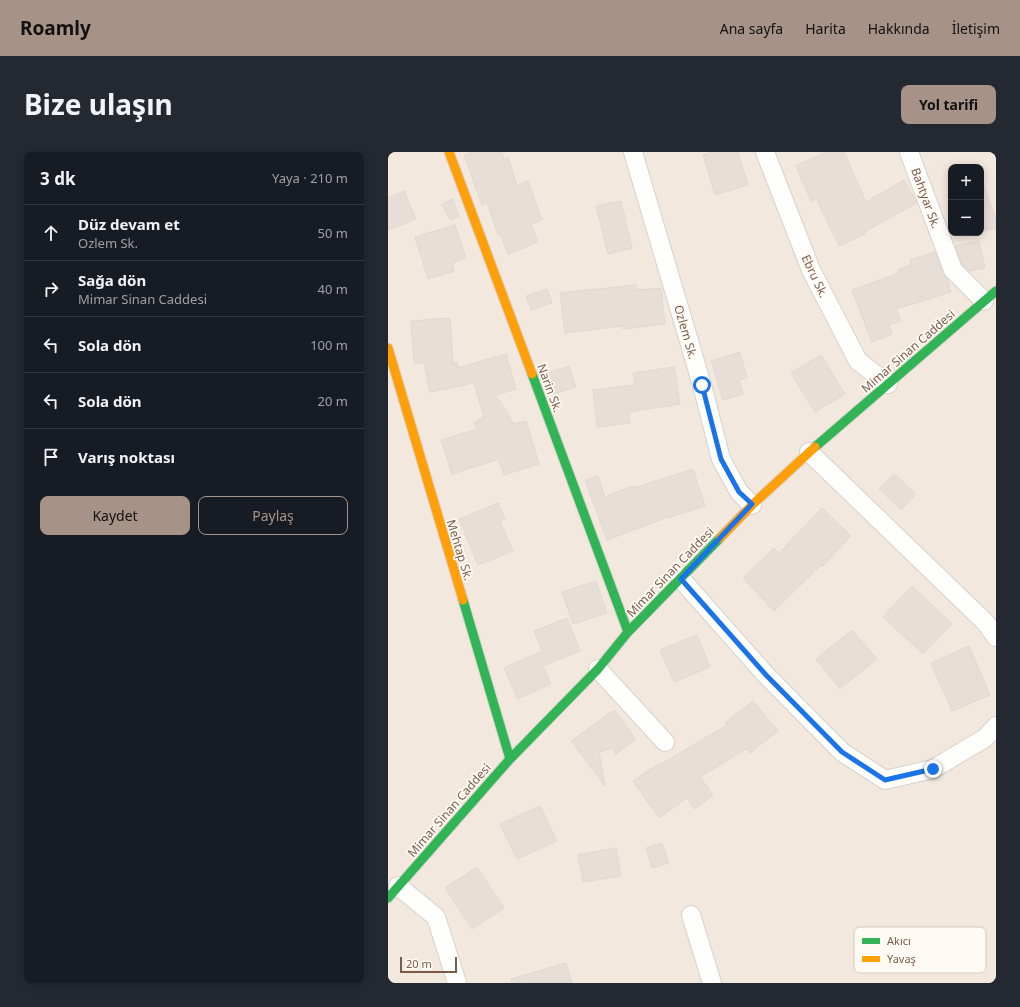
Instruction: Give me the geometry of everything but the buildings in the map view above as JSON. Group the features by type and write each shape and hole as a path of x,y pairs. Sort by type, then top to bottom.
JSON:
{"street":[{"name":"Narin Sk.","path":"449,152 628,632"},
{"name":"Ozlem Sk.","path":"633,152 700,378 721,459 739,492 752,504"},
{"name":"Ebru Sk.","path":"765,152 811,270 858,361 888,384"},
{"name":"Bahtyar Sk.","path":"909,152 952,270 990,296"},
{"name":"Mimar Sinan Caddesi","path":"393,892 510,759 598,669 628,632 752,504 809,452 990,296"},
{"name":"Mehtap Sk.","path":"388,348 510,759"},
{"path":"809,452 986,623 996,637"},
{"path":"681,579 766,675 842,752 885,780 933,769 985,738 996,726"},
{"path":"598,669 665,742"},
{"path":"393,892 436,917 457,983"},
{"path":"691,916 712,983"}],"shaded area":[{"path":"388,152 996,152 996,983 388,983"}],"traffic: fast":[{"path":"815,447 996,291"},
{"path":"532,374 628,632"},
{"path":"388,898 510,759 598,669 628,632 720,538"},
{"path":"463,600 510,759"}],"traffic: slow":[{"path":"449,152 532,374"},
{"path":"388,348 463,600"},
{"path":"720,538 752,505 815,447"}],"route":[{"path":"702,385 721,459 739,492 752,504 681,579 766,675 842,752 885,780 933,769"}]}
